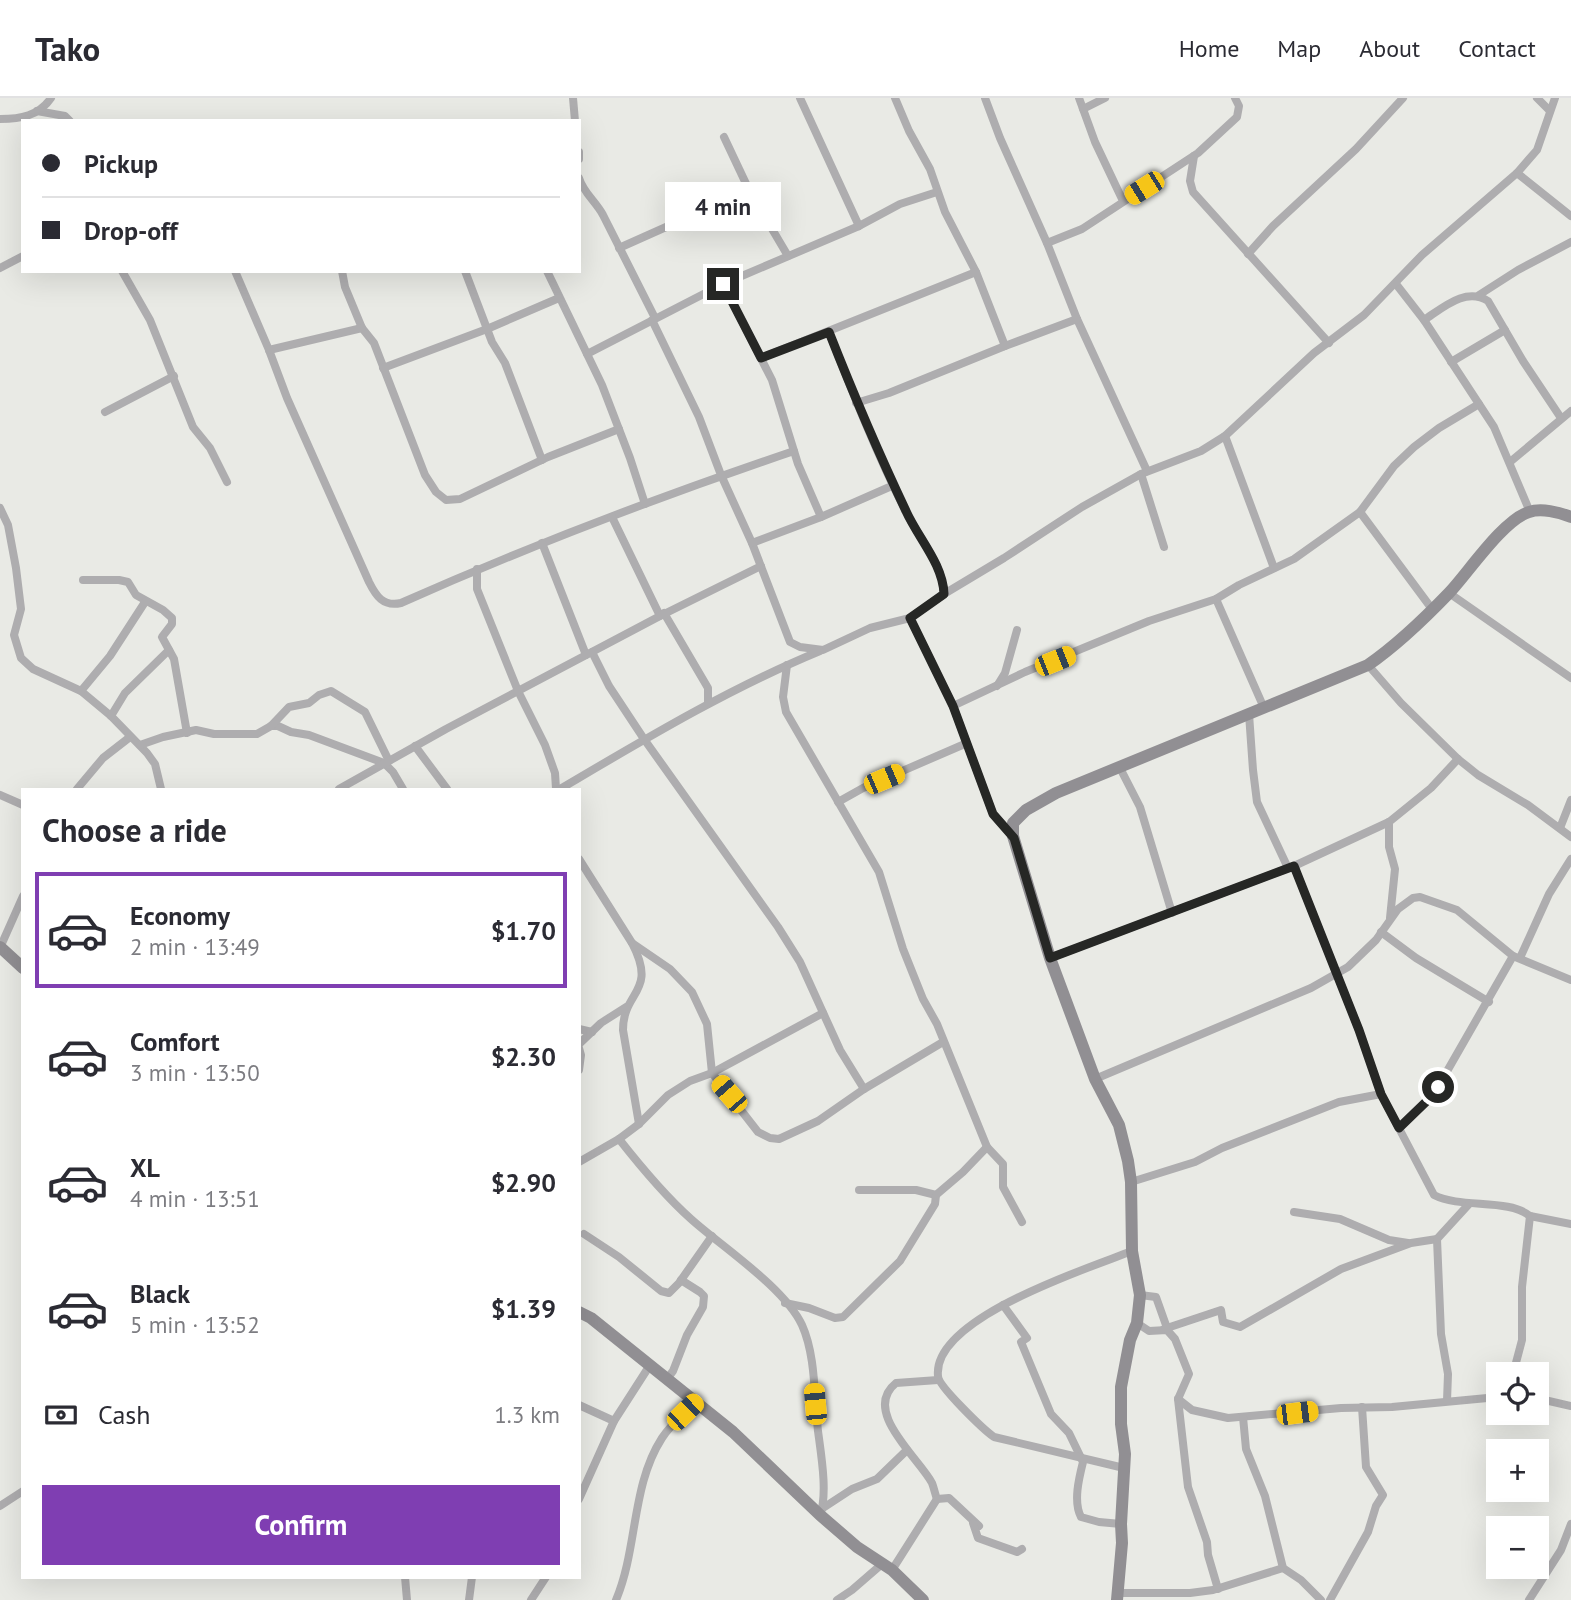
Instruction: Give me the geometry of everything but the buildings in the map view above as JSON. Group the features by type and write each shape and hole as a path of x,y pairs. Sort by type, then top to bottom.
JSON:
{"street":[{"path":"0,119 24,117 44,108 51,98"},
{"path":"573,98 575,119"},
{"path":"800,98 859,226"},
{"path":"895,98 930,169 945,212 976,272 1005,345"},
{"path":"985,98 1144,473 1164,547"},
{"path":"1079,98 1123,201"},
{"path":"1083,109 1104,98"},
{"path":"1248,254 1273,226 1356,149 1403,98"},
{"path":"1537,98 1549,110"},
{"path":"560,788 708,703 870,628 910,618 1082,507 1144,473 1200,451 1225,436 1364,315 1422,255 1517,173 1541,142 1555,98"},
{"path":"1047,243 1082,229 1194,156 1237,117 1240,101"},
{"path":"37,111 69,119"},
{"path":"724,136 749,190 788,256"},
{"path":"1194,156 1190,181 1194,192 1329,343"},
{"path":"1517,173 1571,216"},
{"path":"581,182 603,215 699,417 721,475 752,542 790,642 800,648 823,650"},
{"path":"619,248 749,190"},
{"path":"587,354 723,284 859,226 900,204 937,192"},
{"path":"1424,320 1461,298 1479,295 1518,270 1571,242"},
{"path":"0,268 21,257"},
{"path":"761,358 976,272"},
{"path":"123,273 150,320 193,427 210,448 227,482"},
{"path":"236,273 287,398 376,596 387,604 395,604 542,542 793,451"},
{"path":"342,273 345,287 362,328 374,343 425,475 436,492 446,500 460,499 542,460 619,429"},
{"path":"466,273 492,342 505,363 542,460"},
{"path":"548,273 619,429 645,504"},
{"path":"723,284 761,358 779,402 793,451 821,517"},
{"path":"1396,284 1424,320 1494,427 1530,512"},
{"path":"1479,295 1488,301 1562,418"},
{"path":"383,368 487,329 559,298"},
{"path":"856,403 889,393 1005,345 1077,319"},
{"path":"269,350 362,328"},
{"path":"1451,362 1504,330"},
{"path":"829,332 856,403 894,485 941,575 944,594"},
{"path":"105,412 174,376"},
{"path":"953,706 1149,621 1216,599 1294,559 1360,512 1394,466 1414,447 1479,404"},
{"path":"1510,462 1571,411"},
{"path":"1225,436 1274,568"},
{"path":"752,542 821,517 894,485"},
{"path":"0,508 8,525 16,568 21,609 14,635 21,658 33,669 81,691 111,716 155,764 161,788"},
{"path":"1283,1568 1217,1589 1117,1597 1124,1468 1121,1387 1129,1340 1137,1323 1140,1295 1132,1251 1131,1182 1119,1125 1096,1079 1050,958 1014,838 1013,823 1026,810 1056,793 1368,666 1386,653 1449,593 1498,537 1519,518 1530,512 1549,511 1571,517"},
{"path":"1360,512 1432,609"},
{"path":"612,517 662,614 708,688 708,703"},
{"path":"542,542 589,653 644,739 778,927 800,962 840,1050 864,1089"},
{"path":"341,788 662,614 761,566"},
{"path":"477,569 477,589 518,691 545,745 558,788"},
{"path":"83,580 124,580 135,595 172,618 172,624 162,637 174,659 187,733"},
{"path":"1449,593 1571,678"},
{"path":"1216,599 1264,708"},
{"path":"81,691 110,656 145,602"},
{"path":"910,618 953,706 993,814 1014,838"},
{"path":"998,686 1017,630"},
{"path":"111,716 125,693 169,650"},
{"path":"787,665 783,697 786,712 879,872 912,972 937,1024 987,1147 1003,1164 1003,1187 1022,1222"},
{"path":"1368,666 1393,695 1458,759 1571,837"},
{"path":"140,745 163,737 201,730 214,734 257,734 271,726 289,707 309,703 325,692 334,691 365,712 386,762 402,788"},
{"path":"1249,714 1257,802 1291,867 1337,974 1381,1094 1434,1195 1469,1204 1514,1209 1530,1216 1571,1224"},
{"path":"271,726 309,735 386,762"},
{"path":"78,788 103,758 130,737"},
{"path":"838,802 863,788 967,743"},
{"path":"415,746 446,788"},
{"path":"1050,958 1291,867 1389,822 1431,788 1458,759"},
{"path":"1120,768 1140,807 1172,913"},
{"path":"0,795 21,804"},
{"path":"1560,828 1571,800"},
{"path":"1389,822 1389,847 1395,869 1390,918"},
{"path":"1399,1128 1431,1097 1516,957 1571,859"},
{"path":"581,862 638,955 642,983 623,1018 623,1030 639,1124"},
{"path":"1096,1079 1311,988 1337,974 1355,960 1390,918 1413,898 1420,897 1457,910 1485,935 1516,957 1571,980"},
{"path":"21,901 0,948 21,966"},
{"path":"1381,932 1416,958 1489,1002"},
{"path":"632,943 670,969 692,992 707,1024 712,1073 758,1132 769,1139 779,1139 818,1121 864,1089 943,1042"},
{"path":"581,1044 607,1018 628,1006"},
{"path":"581,1161 639,1124 668,1095 823,1013"},
{"path":"581,1029 592,1032"},
{"path":"1131,1182 1195,1162 1222,1148 1339,1102 1381,1094"},
{"path":"619,1139 668,1196 690,1218 748,1265 802,1325 811,1366 822,1465 821,1512"},
{"path":"785,1303 809,1308 835,1318 843,1317 900,1261 935,1204 936,1195 987,1147"},
{"path":"859,1190 916,1191 936,1195"},
{"path":"1137,1323 1149,1331 1164,1329 1221,1310 1223,1322 1240,1327 1341,1269 1411,1244 1437,1239 1469,1204"},
{"path":"1294,1212 1340,1219 1389,1240 1411,1244"},
{"path":"1516,1362 1522,1340 1522,1287 1530,1216"},
{"path":"584,1234 662,1291 669,1293 712,1236"},
{"path":"1437,1239 1441,1334 1448,1374 1447,1401"},
{"path":"1124,1468 994,1437 979,1427 970,1412 938,1380 937,1371 948,1347 973,1323 1043,1286 1132,1251"},
{"path":"667,1378 673,1371 687,1335 703,1307 704,1296 681,1280"},
{"path":"1140,1295 1156,1297 1164,1329 1175,1339 1189,1374 1178,1399 1188,1487 1207,1542 1217,1589"},
{"path":"1003,1305 1027,1338 1021,1342 1051,1414 1069,1433 1083,1462 1078,1511 1081,1517 1121,1524"},
{"path":"581,1313 591,1318 733,1432 857,1547 887,1567 923,1600"},
{"path":"581,1495 614,1421 650,1365"},
{"path":"937,1499 932,1483 907,1450 886,1414 884,1400 889,1389 900,1382 938,1380"},
{"path":"1178,1399 1192,1410 1228,1418 1486,1398"},
{"path":"1549,1401 1571,1406"},
{"path":"616,1600 628,1569 637,1511 651,1461 662,1437 696,1402"},
{"path":"581,1406 614,1421"},
{"path":"1330,1600 1368,1532 1383,1495 1366,1467 1362,1406"},
{"path":"1243,1417 1246,1449 1265,1496 1283,1568 1301,1580 1321,1600"},
{"path":"821,1512 852,1489 877,1479 907,1450"},
{"path":"0,1506 21,1492"},
{"path":"837,1600 887,1567 937,1499 949,1498 979,1526"},
{"path":"972,1519 978,1538 1017,1552 1022,1549"},
{"path":"1530,1600 1561,1550 1571,1524"},
{"path":"1561,1550 1571,1540"},
{"path":"405,1579 407,1600"},
{"path":"469,1600 472,1579"},
{"path":"531,1600 545,1579"}],"route":[{"path":"723,284 761,358 829,332 856,403 908,516 941,575 944,594 910,618 953,706 993,814 1014,838 1050,958 1294,866 1359,1030 1381,1094 1399,1128 1438,1087"}]}
